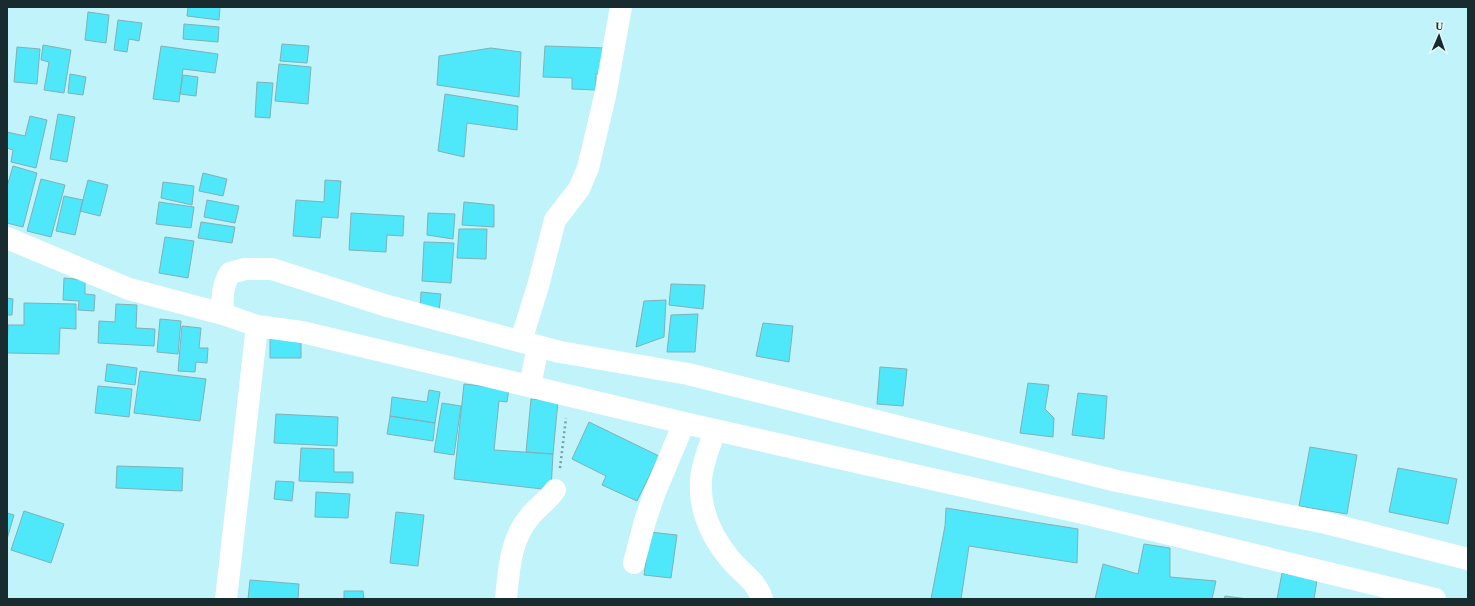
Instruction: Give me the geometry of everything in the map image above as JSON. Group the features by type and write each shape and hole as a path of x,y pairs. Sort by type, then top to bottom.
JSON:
{"street":[{"path":"530,384 538,286 555,220 579,190 588,168 605,96 620,7"},
{"path":"7,238 129,289 223,314 257,326 302,332 530,384 569,396 1087,514 1435,599"},
{"path":"223,314 222,298 224,282 230,273 245,269 272,269 384,305 532,346 688,374 1117,481 1326,523 1468,559"},
{"path":"226,599 257,326"},
{"path":"634,563 645,521 655,492 684,423"},
{"path":"715,430 701,479 701,498 708,527 730,559 759,588 762,599"},
{"path":"506,599 509,570 514,544 518,533 531,515 550,497 555,490"}],"path":[{"path":"555,490 564,448 569,396"}],"building":[{"path":"188,7 220,7 219,20 187,16"},
{"path":"88,12 109,15 106,43 85,40"},
{"path":"118,20 142,23 139,41 129,39 127,52 114,50"},
{"path":"184,24 219,27 218,42 183,39"},
{"path":"282,44 309,46 307,63 280,61"},
{"path":"43,45 71,50 64,93 44,90 49,62 41,60"},
{"path":"161,46 218,54 215,73 183,69 179,102 153,99"},
{"path":"545,46 607,48 606,74 596,74 596,90 572,89 572,78 543,77"},
{"path":"17,47 40,49 37,84 14,82"},
{"path":"491,48 521,52 519,97 437,85 439,56"},
{"path":"279,64 311,67 308,104 275,101"},
{"path":"70,74 86,77 83,95 68,93"},
{"path":"183,75 198,77 196,96 180,94"},
{"path":"257,82 273,83 270,118 255,117"},
{"path":"445,94 518,106 517,130 467,123 464,157 438,151"},
{"path":"58,114 75,117 67,162 50,159"},
{"path":"30,116 47,120 36,168 11,162 13,150 7,148 7,132 25,136"},
{"path":"13,166 37,173 23,227 7,223 7,187"},
{"path":"203,173 227,179 223,196 199,191"},
{"path":"41,179 65,185 51,237 27,231"},
{"path":"88,180 108,185 100,216 80,211"},
{"path":"325,180 341,181 338,218 322,217 320,238 293,236 296,200 324,202"},
{"path":"163,182 194,186 192,205 161,198"},
{"path":"64,196 83,200 75,235 56,231"},
{"path":"207,200 239,206 235,223 204,217"},
{"path":"159,202 194,207 191,228 156,224"},
{"path":"464,202 494,205 494,227 462,225"},
{"path":"351,213 404,216 403,236 387,235 386,252 349,250"},
{"path":"428,213 455,214 453,239 427,235"},
{"path":"201,222 235,227 232,243 198,238"},
{"path":"459,229 487,229 486,259 457,258"},
{"path":"165,237 194,241 188,278 159,273"},
{"path":"424,242 454,243 451,283 422,281"},
{"path":"64,278 85,280 85,294 95,295 94,311 78,310 79,301 63,300"},
{"path":"671,284 705,285 703,309 669,305"},
{"path":"421,292 441,294 439,311 420,312"},
{"path":"7,298 13,299 12,315 7,315"},
{"path":"666,300 664,337 636,347 644,301"},
{"path":"24,303 76,304 76,329 60,328 59,354 7,353 8,325 24,325"},
{"path":"116,304 137,305 136,328 155,329 154,346 98,343 99,321 115,322"},
{"path":"698,314 695,352 667,352 671,315"},
{"path":"160,319 181,321 178,354 157,352"},
{"path":"763,323 793,326 789,362 756,356"},
{"path":"182,326 201,328 199,348 208,348 207,363 196,362 195,372 178,371"},
{"path":"270,334 301,334 301,358 270,358"},
{"path":"107,364 137,368 135,385 105,381"},
{"path":"880,367 907,369 903,406 877,404"},
{"path":"140,371 206,379 200,421 134,413"},
{"path":"1028,383 1049,385 1045,409 1054,418 1053,437 1020,433"},
{"path":"464,384 509,389 507,402 499,401 494,450 553,454 551,490 454,479"},
{"path":"98,386 132,389 129,417 95,413"},
{"path":"429,390 440,392 435,423 390,416 392,397 427,402"},
{"path":"1078,393 1107,396 1104,439 1072,435"},
{"path":"531,399 558,401 553,454 526,452"},
{"path":"442,403 461,406 454,455 434,452"},
{"path":"276,414 338,417 337,446 274,443"},
{"path":"390,416 435,423 433,441 387,434"},
{"path":"589,422 659,456 637,501 602,485 606,476 572,459"},
{"path":"1310,447 1357,455 1347,514 1299,506"},
{"path":"301,448 334,449 334,472 353,472 353,483 299,481"},
{"path":"117,466 183,468 182,491 116,488"},
{"path":"1398,468 1457,479 1448,524 1389,512"},
{"path":"276,481 294,482 292,501 274,499"},
{"path":"316,492 350,494 348,518 315,517"},
{"path":"946,508 1078,529 1077,563 969,546 961,599 931,599 945,526"},
{"path":"24,511 64,524 51,563 11,550"},
{"path":"396,512 424,515 418,566 390,563"},
{"path":"7,513 14,515 7,539"},
{"path":"650,532 677,535 671,578 644,575"},
{"path":"1144,544 1170,548 1170,577 1216,581 1212,599 1095,599 1103,564 1138,574"},
{"path":"1282,573 1317,580 1314,599 1277,599"},
{"path":"250,580 299,584 298,599 248,599"},
{"path":"344,591 363,591 364,599 344,599"},
{"path":"1225,596 1248,599 1224,599"}]}
